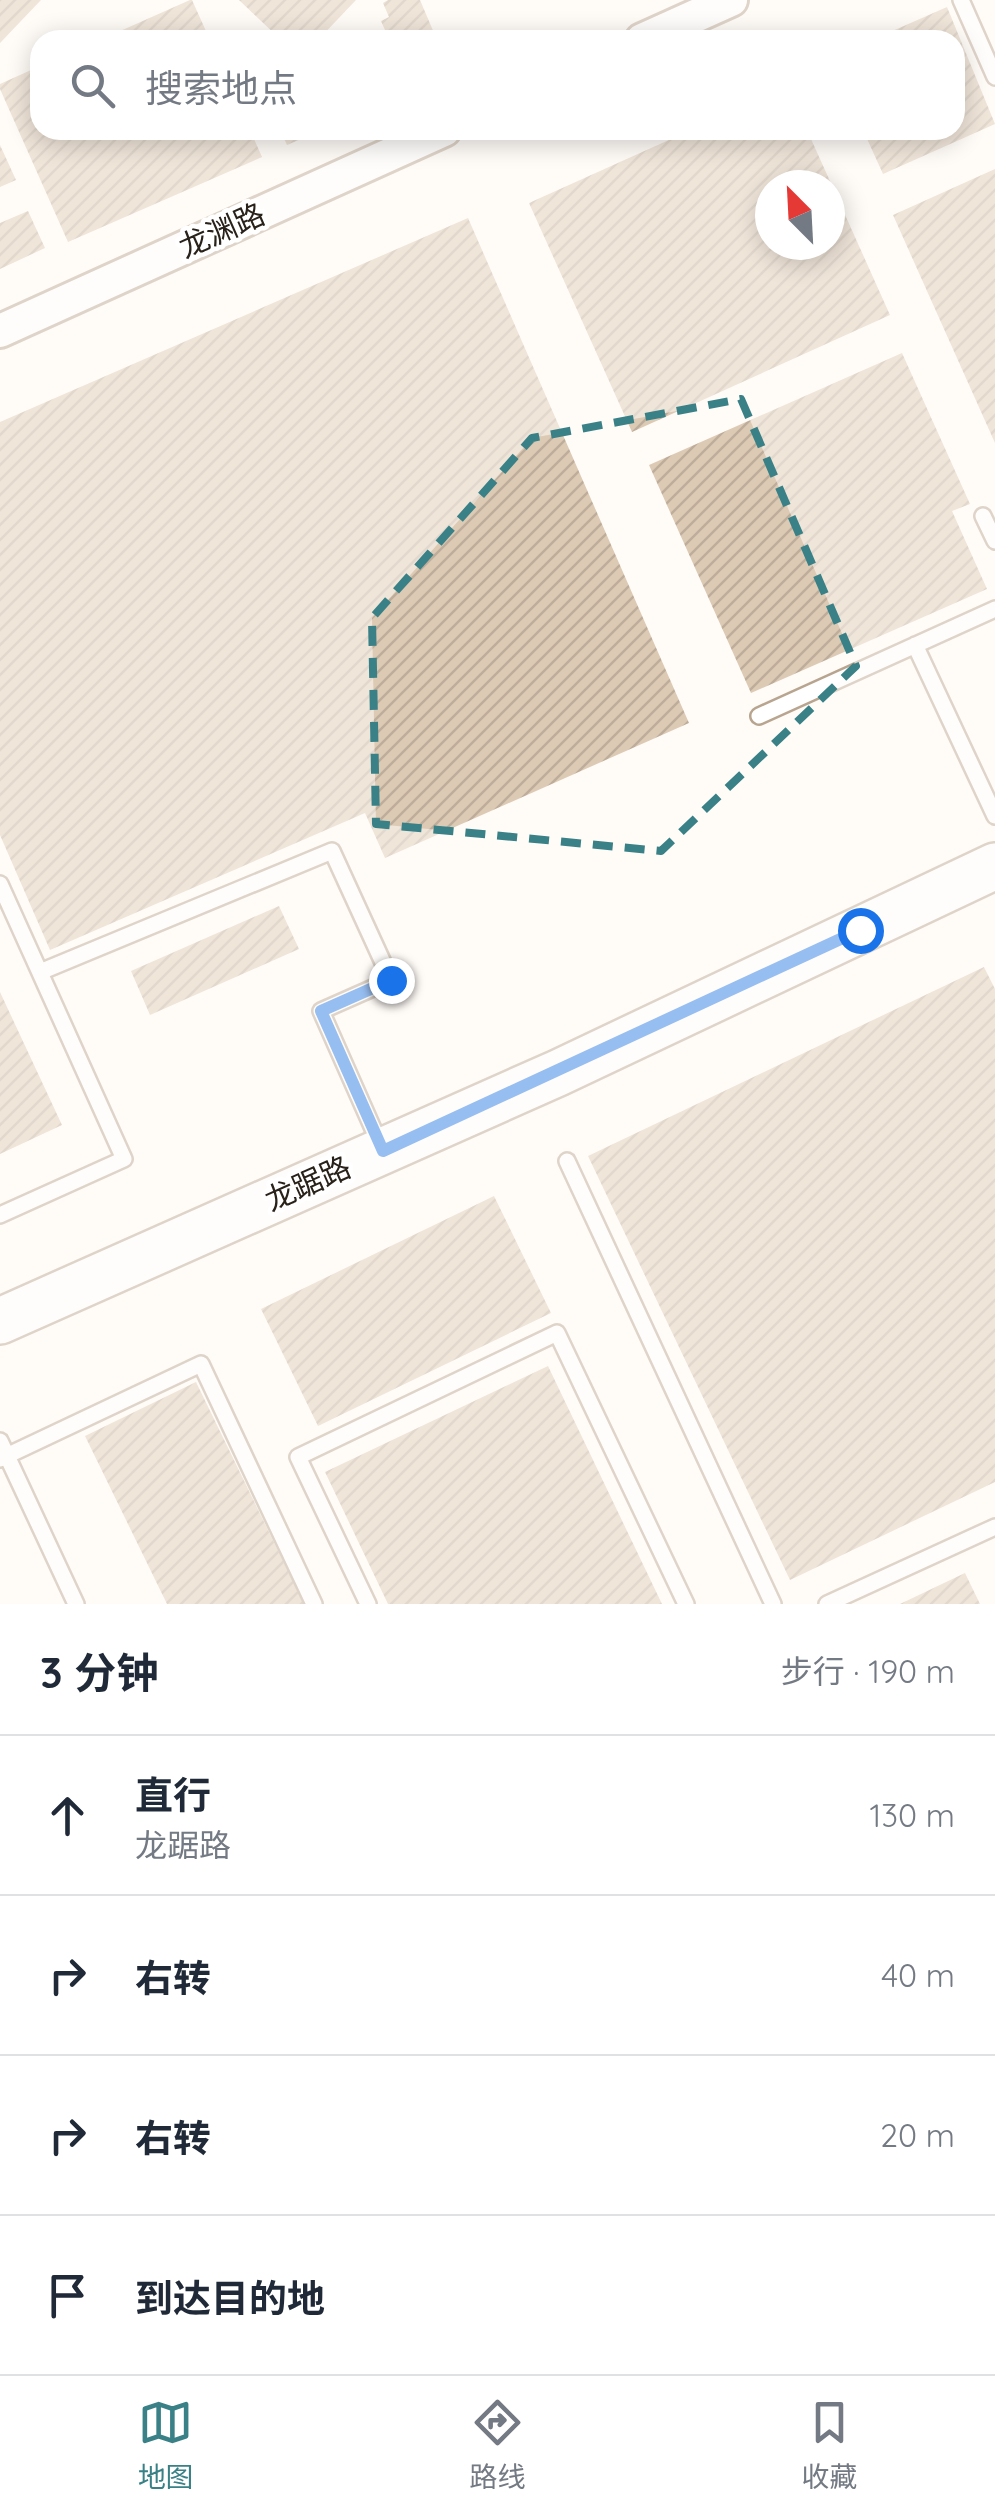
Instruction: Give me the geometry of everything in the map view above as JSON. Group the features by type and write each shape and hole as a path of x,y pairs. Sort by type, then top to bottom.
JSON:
{"street":[{"path":"664,30 730,0"},
{"name":"龙渊路","path":"0,331 422,140"},
{"name":"龙踞路","path":"0,1321 383,1151 995,866"}],"lane":[{"path":"960,0 995,77"},
{"path":"983,516 995,541"},
{"path":"759,716 995,609"},
{"path":"915,646 995,816"},
{"path":"40,972 332,851 391,980 321,1011 383,1151"},
{"path":"0,884 124,1159 0,1215"},
{"path":"567,1161 773,1604"},
{"path":"368,1604 298,1458 557,1333 686,1604"},
{"path":"76,1604 2,1452 201,1364 314,1604"},
{"path":"826,1604 995,1527"}],"highlighted area":[{"path":"741,399 856,666 661,851 376,824 372,618 532,438"}],"building":[{"path":"0,0 41,0 0,43"},
{"path":"190,0 206,30 122,30"},
{"path":"239,0 356,0 328,30 270,30"},
{"path":"420,0 433,30 385,30 381,21 389,17 383,3"},
{"path":"947,7 956,30 895,30"},
{"path":"965,51 995,124 965,137"},
{"path":"30,70 30,140 254,140 262,157 68,242 0,84"},
{"path":"669,140 811,140 825,170 755,170 755,260 845,260 845,215 890,315 632,432 529,203"},
{"path":"868,140 959,140 883,174"},
{"path":"0,145 16,180 0,187"},
{"path":"995,169 995,443 893,215"},
{"path":"28,211 45,248 0,269 0,223"},
{"path":"468,218 689,723 385,858 365,813 50,950 0,835 0,422"},
{"path":"902,353 970,504 952,511 987,589 751,693 649,465"},
{"path":"279,906 299,949 150,1015 131,971"},
{"path":"984,967 995,989 995,1482 790,1580 588,1156"},
{"path":"0,992 62,1125 0,1154"},
{"path":"494,1196 551,1313 318,1426 261,1309"},
{"path":"548,1366 662,1604 388,1604 325,1472"},
{"path":"196,1382 304,1604 167,1604 85,1436"},
{"path":"965,1573 980,1604 900,1604"}],"route":[{"path":"391,980 321,1011 383,1151 860,930"}]}
